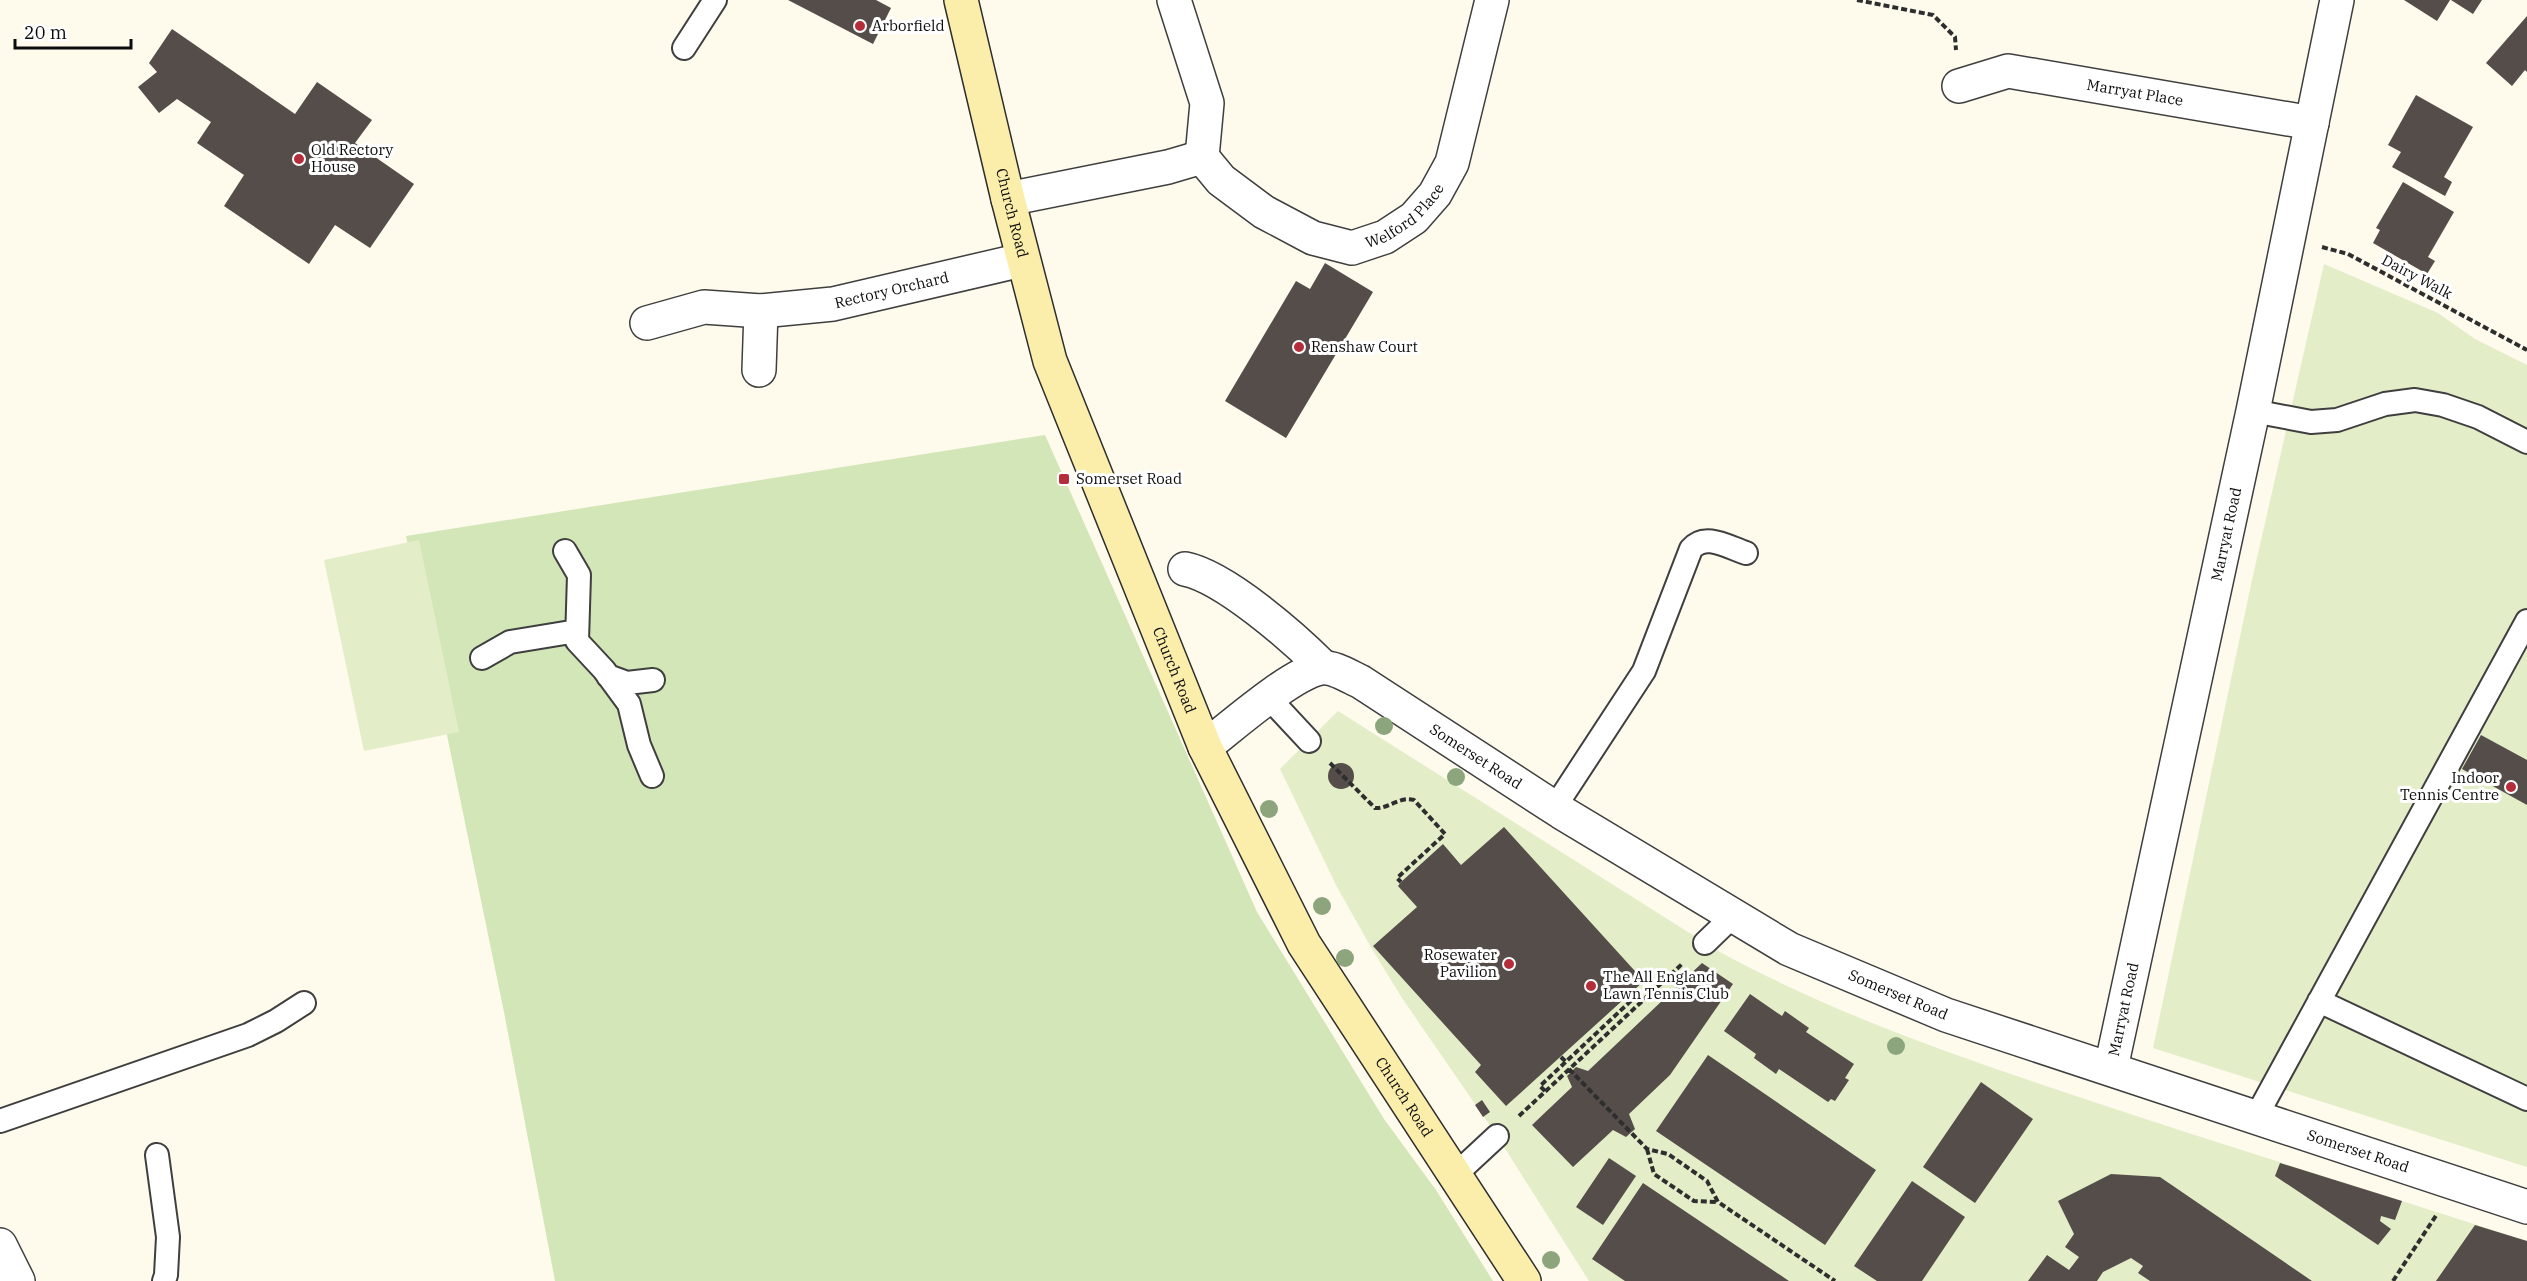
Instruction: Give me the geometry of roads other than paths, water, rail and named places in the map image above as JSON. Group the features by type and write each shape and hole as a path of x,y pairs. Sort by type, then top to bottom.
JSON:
{"street":[{"name":"Church Road","path":"961,0 1008,200 1050,361 1205,747 1304,944 1524,1281"},
{"path":"1008,200 1168,167 1202,157 1207,103 1173,0"},
{"name":"Welford Place","path":"1202,157 1221,180 1264,212 1313,238 1352,248 1385,237 1414,218 1435,194 1452,163 1492,0"},
{"name":"Marryat Road","path":"2110,1068 2290,239 2337,0"},
{"name":"Marryat Place","path":"1959,86 2008,71 2312,123"},
{"name":"Rectory Orchard","path":"647,323 705,307 761,311 833,304 1023,260"},
{"path":"759,370 761,311"},
{"name":"Somerset Road","path":"1185,569 1201,572 1231,591 1296,640 1323,667 1361,682 1555,807 1789,949 1946,1015 2527,1207"},
{"path":"1205,747 1301,675 1323,667"},
{"path":"0,1245 18,1281"}],"lane":[{"path":"684,48 715,0"},
{"path":"2253,411 2311,422 2337,420 2385,404 2415,400 2443,405 2478,417 2527,442"},
{"path":"1555,807 1644,670 1691,549 1697,542 1705,539 1746,553"},
{"path":"565,551 579,575 577,641 629,704 639,745 651,776"},
{"path":"2256,1117 2527,621"},
{"path":"482,658 510,642 577,631"},
{"path":"608,676 627,683 653,680"},
{"path":"1269,698 1309,741"},
{"path":"1705,943 1734,915"},
{"path":"2319,1002 2527,1099"},
{"path":"0,1121 248,1035 304,1003"},
{"path":"1455,1175 1497,1136"},
{"path":"157,1155 168,1237 164,1281"}],"place":[{"name":"Arborfield","path":"860,26"},
{"name":"Old Rectory House","path":"299,159"},
{"name":"Renshaw Court","path":"1299,347"},
{"name":"Somerset Road","path":"1064,479"},
{"name":"Indoor Tennis Centre","path":"2511,787"},
{"name":"Rosewater Pavilion","path":"1509,964"},
{"name":"The All England Lawn Tennis Club","path":"1591,986"}]}
